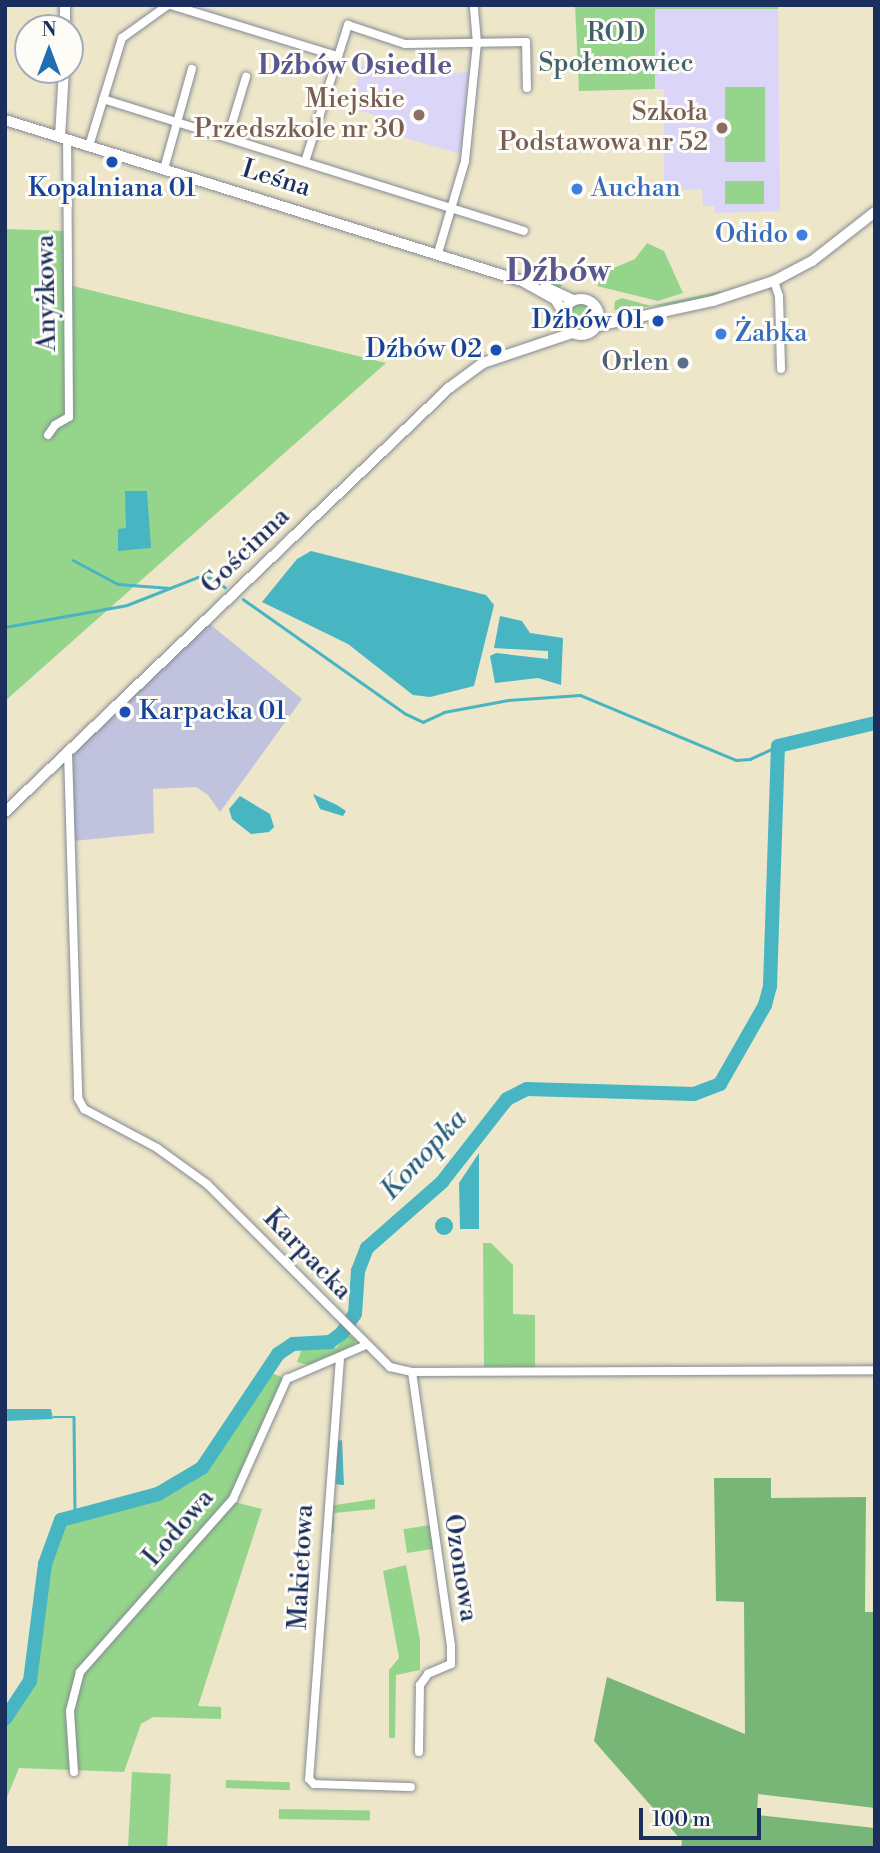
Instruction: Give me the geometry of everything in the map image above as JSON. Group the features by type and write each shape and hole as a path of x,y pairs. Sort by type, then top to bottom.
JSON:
{"main road":[{"path":"64,84 64,138"},
{"name":"Leśna","path":"5,120 438,253 573,300"},
{"path":"630,316 598,311 590,301 573,300 563,317 572,332 586,334 597,326 630,316 713,301 774,281 812,261 875,212"},
{"name":"Leśna","path":"532,285 555,299 563,317"},
{"path":"597,326 598,311"},
{"name":"Gościnna","path":"532,344 563,317"},
{"name":"Gościnna","path":"5,811 243,587 449,387 483,363 572,332"}],"street":[{"path":"89,146 122,37 169,5 337,56"},
{"path":"438,253 465,161 477,43 474,5"},
{"path":"305,162 348,25 405,44 526,42 527,88"},
{"path":"164,169 192,69"},
{"path":"228,137 246,77"},
{"path":"103,99 524,231"},
{"name":"Anyżkowa","path":"48,435 55,425 69,417 64,138"},
{"path":"774,281 779,296 781,369"},
{"name":"Karpacka","path":"68,752 78,1098 84,1109 157,1148 207,1184 390,1367 412,1372 875,1370"},
{"name":"Lodowa","path":"74,1772 70,1711 80,1672 233,1499 287,1379 366,1345"},
{"name":"Makietowa","path":"340,1358 309,1779 314,1784 411,1787"},
{"name":"Ozonowa","path":"412,1372 451,1646 451,1664 428,1674 420,1685 419,1752"}],"shaded area":[{"name":"Szkoła Podstawowa nr 52","path":"655,9 778,9 780,211 715,213 714,206 703,206 702,189 664,191 664,89 655,89"},
{"name":"Miejskie Przedszkole nr 30","path":"364,60 419,75 469,72 461,154 402,137 399,123 348,107"},
{"path":"206,621 302,699 220,812 208,795 196,787 153,789 154,833 73,841 68,752"}],"green space":[{"name":"ROD Społemowiec","path":"575,5 778,5 778,9 655,9 655,89 579,91"},
{"path":"725,87 765,87 765,162 725,162"},
{"path":"725,181 764,181 764,204 725,204"},
{"path":"5,229 65,231 65,284 386,363 5,701"},
{"path":"647,243 664,251 683,293 658,301 597,286 604,272 635,259"},
{"path":"532,272 552,278 562,285 559,289 530,277"},
{"path":"721,291 720,294 684,303 614,310 615,301 622,298 651,306"},
{"path":"576,304 586,304 593,311 593,321 586,328 576,328 569,321 569,311"},
{"path":"483,1243 491,1243 513,1265 513,1314 535,1315 535,1367 484,1367"},
{"path":"348,1334 356,1340 354,1346 308,1365 297,1362 303,1346 336,1348"},
{"path":"269,1372 284,1378 230,1501 262,1509 198,1706 221,1707 221,1719 153,1717 141,1724 124,1772 19,1768 5,1802 5,1726 34,1681 49,1560 58,1529 69,1520 142,1504 191,1483"},
{"path":"714,1478 771,1478 771,1498 866,1497 865,1612 875,1612 875,1808 758,1794 757,1815 875,1828 875,1848 681,1848 682,1841 594,1741 607,1677 745,1734 744,1602 716,1601"},
{"path":"375,1499 375,1509 334,1513 334,1533 328,1533 329,1506"},
{"path":"430,1525 434,1549 407,1553 403,1529"},
{"path":"406,1565 420,1640 420,1670 396,1675 395,1738 389,1738 389,1670 399,1658 383,1571"},
{"path":"132,1772 171,1774 167,1848 128,1848"},
{"path":"226,1780 290,1782 290,1790 226,1788"},
{"path":"279,1809 370,1811 370,1821 279,1819"}],"water":[{"path":"125,491 147,491 151,548 118,551 118,529 126,528"},
{"path":"311,551 486,595 494,605 474,686 430,697 413,695 348,644 262,602 297,559"},
{"path":"500,616 522,621 530,633 563,638 561,685 538,678 495,683 490,656 496,653 548,659 548,651 494,648"},
{"path":"313,794 346,811 343,816 320,809"},
{"path":"240,796 270,814 274,827 269,832 251,834 232,819 229,809"},
{"path":"479,1153 479,1229 460,1229 459,1183"},
{"path":"444,1217 450,1220 453,1226 450,1232 444,1235 438,1232 435,1226 438,1220"},
{"path":"5,1409 51,1409 53,1419 5,1421"},
{"path":"342,1440 344,1485 336,1484 337,1441"}],"waterway":[{"path":"73,560 118,584 170,588"},
{"path":"5,627 127,605 198,577 212,578 225,587"},
{"path":"243,599 406,714 423,722 444,712 508,700 580,695 736,760 750,759 778,746"},
{"name":"Konopka","path":"5,1719 30,1681 45,1564 61,1520 158,1494 202,1468 278,1354 293,1344 330,1342 342,1333 355,1314 358,1271 367,1248 442,1182 507,1099 527,1089 694,1094 720,1084 765,1005 770,986 778,746 875,723"},
{"path":"54,1417 74,1417 75,1514"}],"place":[{"name":"Miejskie Przedszkole nr 30","path":"419,115"},
{"name":"Szkoła Podstawowa nr 52","path":"722,128"},
{"name":"Kopalniana 01","path":"112,162"},
{"name":"Auchan","path":"577,189"},
{"name":"Odido","path":"802,235"},
{"name":"Dźbów 01","path":"658,321"},
{"name":"Żabka","path":"721,334"},
{"name":"Dźbów 02","path":"496,350"},
{"name":"Orlen","path":"683,363"},
{"name":"Karpacka 01","path":"125,712"}],"district":[{"name":"Dźbów Osiedle","path":"355,66"},
{"name":"Dźbów","path":"558,272"}]}
